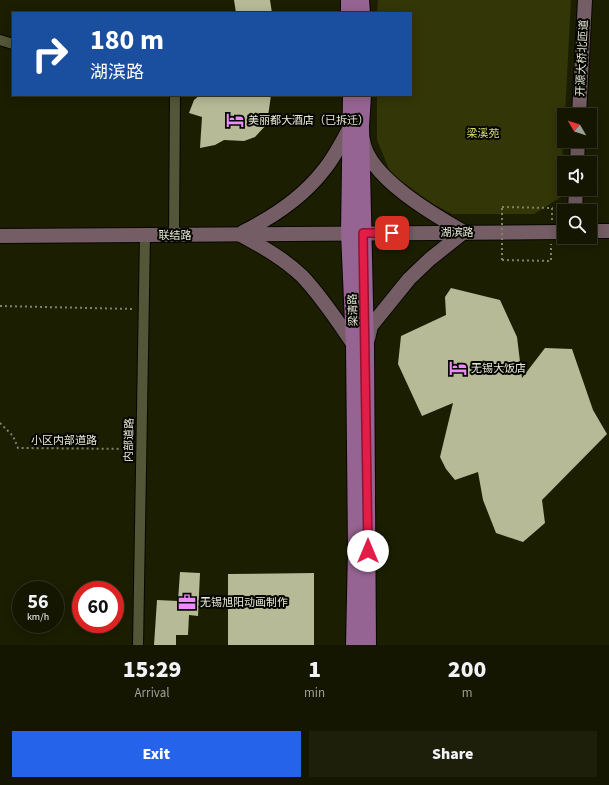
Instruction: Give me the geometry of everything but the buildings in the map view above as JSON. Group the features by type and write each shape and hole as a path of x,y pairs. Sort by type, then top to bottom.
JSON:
{"main road":[{"path":"349,0 349,12"},
{"path":"362,0 362,12"},
{"name":"开源大桥北匝道","path":"579,108 585,0"},
{"name":"梁清路","path":"359,96 356,126 356,233 368,645"},
{"path":"239,234 285,261 302,276 360,346 370,326 409,279 430,259 464,232 434,216 416,203 381,172 364,150 356,126"},
{"path":"239,234 264,222 284,209 305,191 323,172 356,126"},
{"path":"597,231 609,231"},
{"name":"湖滨路","path":"356,233 557,232"},
{"name":"联结路","path":"0,236 356,233"},
{"name":"梁清路","path":"354,645 360,346"}],"street":[{"path":"0,40 12,44"},
{"path":"174,235 175,96"},
{"name":"内部道路","path":"138,645 145,235"}],"path":[{"path":"502,208 502,260"},
{"path":"0,306 144,309"},
{"name":"小区内部道路","path":"0,423 13,436 18,448 141,449"}],"green space":[{"name":"梁溪苑","path":"378,0 571,0 565,108 557,108 557,148 563,148 562,156 557,156 557,196 561,197 534,214 452,214 433,204 391,174 377,140 377,96 412,96 412,12 377,12"}],"place":[{"name":"美丽都大酒店（已拆迁）","path":"235,120"},
{"name":"无锡大饭店","path":"458,368"},
{"name":"无锡旭阳动画制作","path":"187,602"}],"route":[{"path":"368,551 366,347 363,233 392,233"}]}
